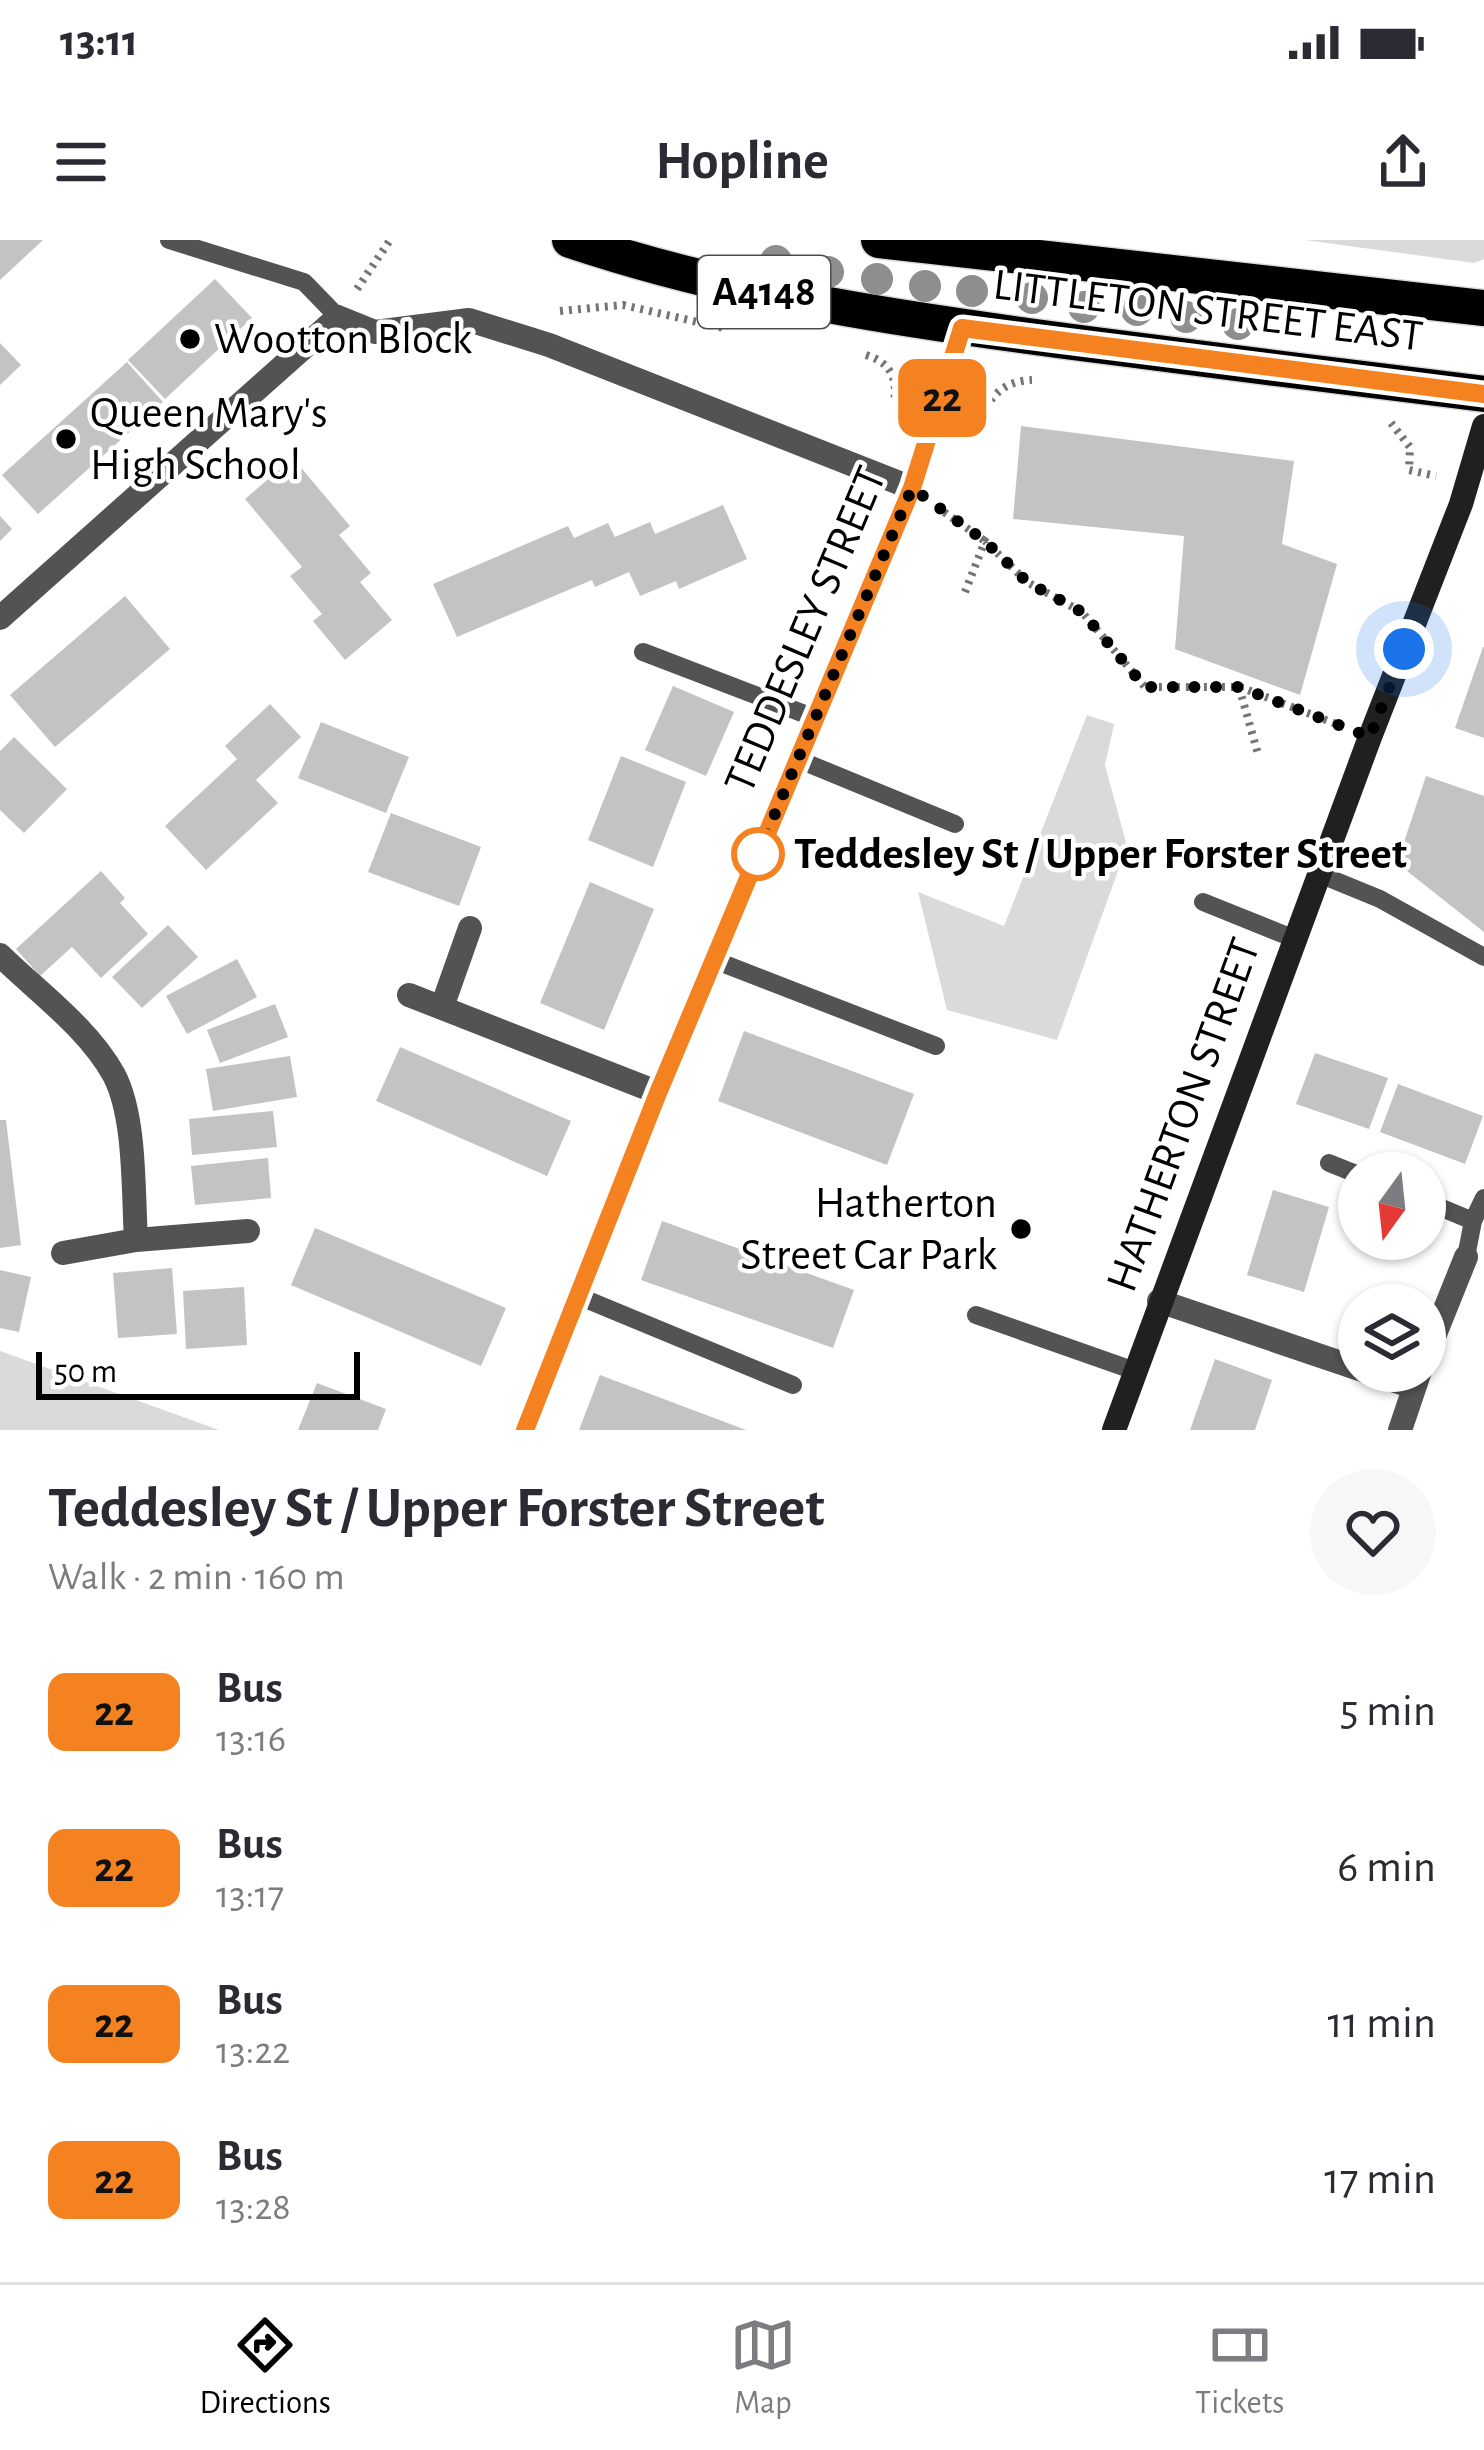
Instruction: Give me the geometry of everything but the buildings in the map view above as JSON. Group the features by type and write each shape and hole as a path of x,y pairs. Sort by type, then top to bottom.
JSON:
{"highway":[{"name":"LITTLETON STREET EAST","path":"570,240 721,283 817,304 962,328 1484,394"},
{"name":"LITTLETON STREET EAST","path":"879,240 1484,308"}],"street":[{"path":"0,619 338,317 375,332 470,320 549,345 912,488"},
{"name":"TEDDESLEY STREET","path":"524,1430 658,1093 912,488 962,328"},
{"name":"HATHERTON STREET","path":"1114,1430 1461,504 1484,426"},
{"path":"442,1007 470,928"},
{"path":"0,955 98,1049 116,1080 128,1131 136,1240"},
{"path":"409,995 658,1093"},
{"path":"63,1253 136,1240 248,1232"},
{"path":"1446,1307 1466,1257"},
{"path":"1159,1301 1338,1362"},
{"path":"1400,1430 1413,1392"}],"lane":[{"path":"169,240 304,282 338,317"},
{"path":"643,652 814,718"},
{"path":"797,759 956,824"},
{"path":"1319,874 1380,899 1484,958"},
{"path":"1203,902 1294,940"},
{"path":"714,961 935,1046"},
{"path":"1329,1163 1338,1167"},
{"path":"1466,1257 1473,1221 1484,1198"},
{"path":"1446,1210 1473,1221"},
{"path":"578,1296 794,1385"},
{"path":"976,1315 1135,1371"}],"path":[{"path":"338,317 390,240"},
{"path":"1382,419 1405,437 1410,447 1409,470 1465,483"},
{"path":"912,488 985,541 1027,582 1082,612 1145,687 1239,687 1370,737"},
{"path":"964,592 985,541"},
{"path":"1239,687 1258,754"}],"shaded area":[{"path":"1305,240 1484,240 1484,259 1474,263"},
{"path":"1087,715 1114,724 1105,765 1127,846 1057,1040 947,1010 918,892 1004,926"},
{"path":"0,1351 219,1430 0,1430"}],"bus line":[{"name":"22","path":"525,1430 658,1093 912,488 962,328 1484,394"}],"place":[{"name":"Wootton Block","path":"190,339"},
{"name":"Queen Mary's High School","path":"66,439"},
{"name":"Teddesley St / Upper Forster Street","path":"758,854"},
{"name":"Hatherton Street Car Park","path":"1021,1229"}],"route":[{"path":"758,854 912,488 985,541 1027,582 1082,612 1145,687 1239,687 1370,737 1404,649"}]}
